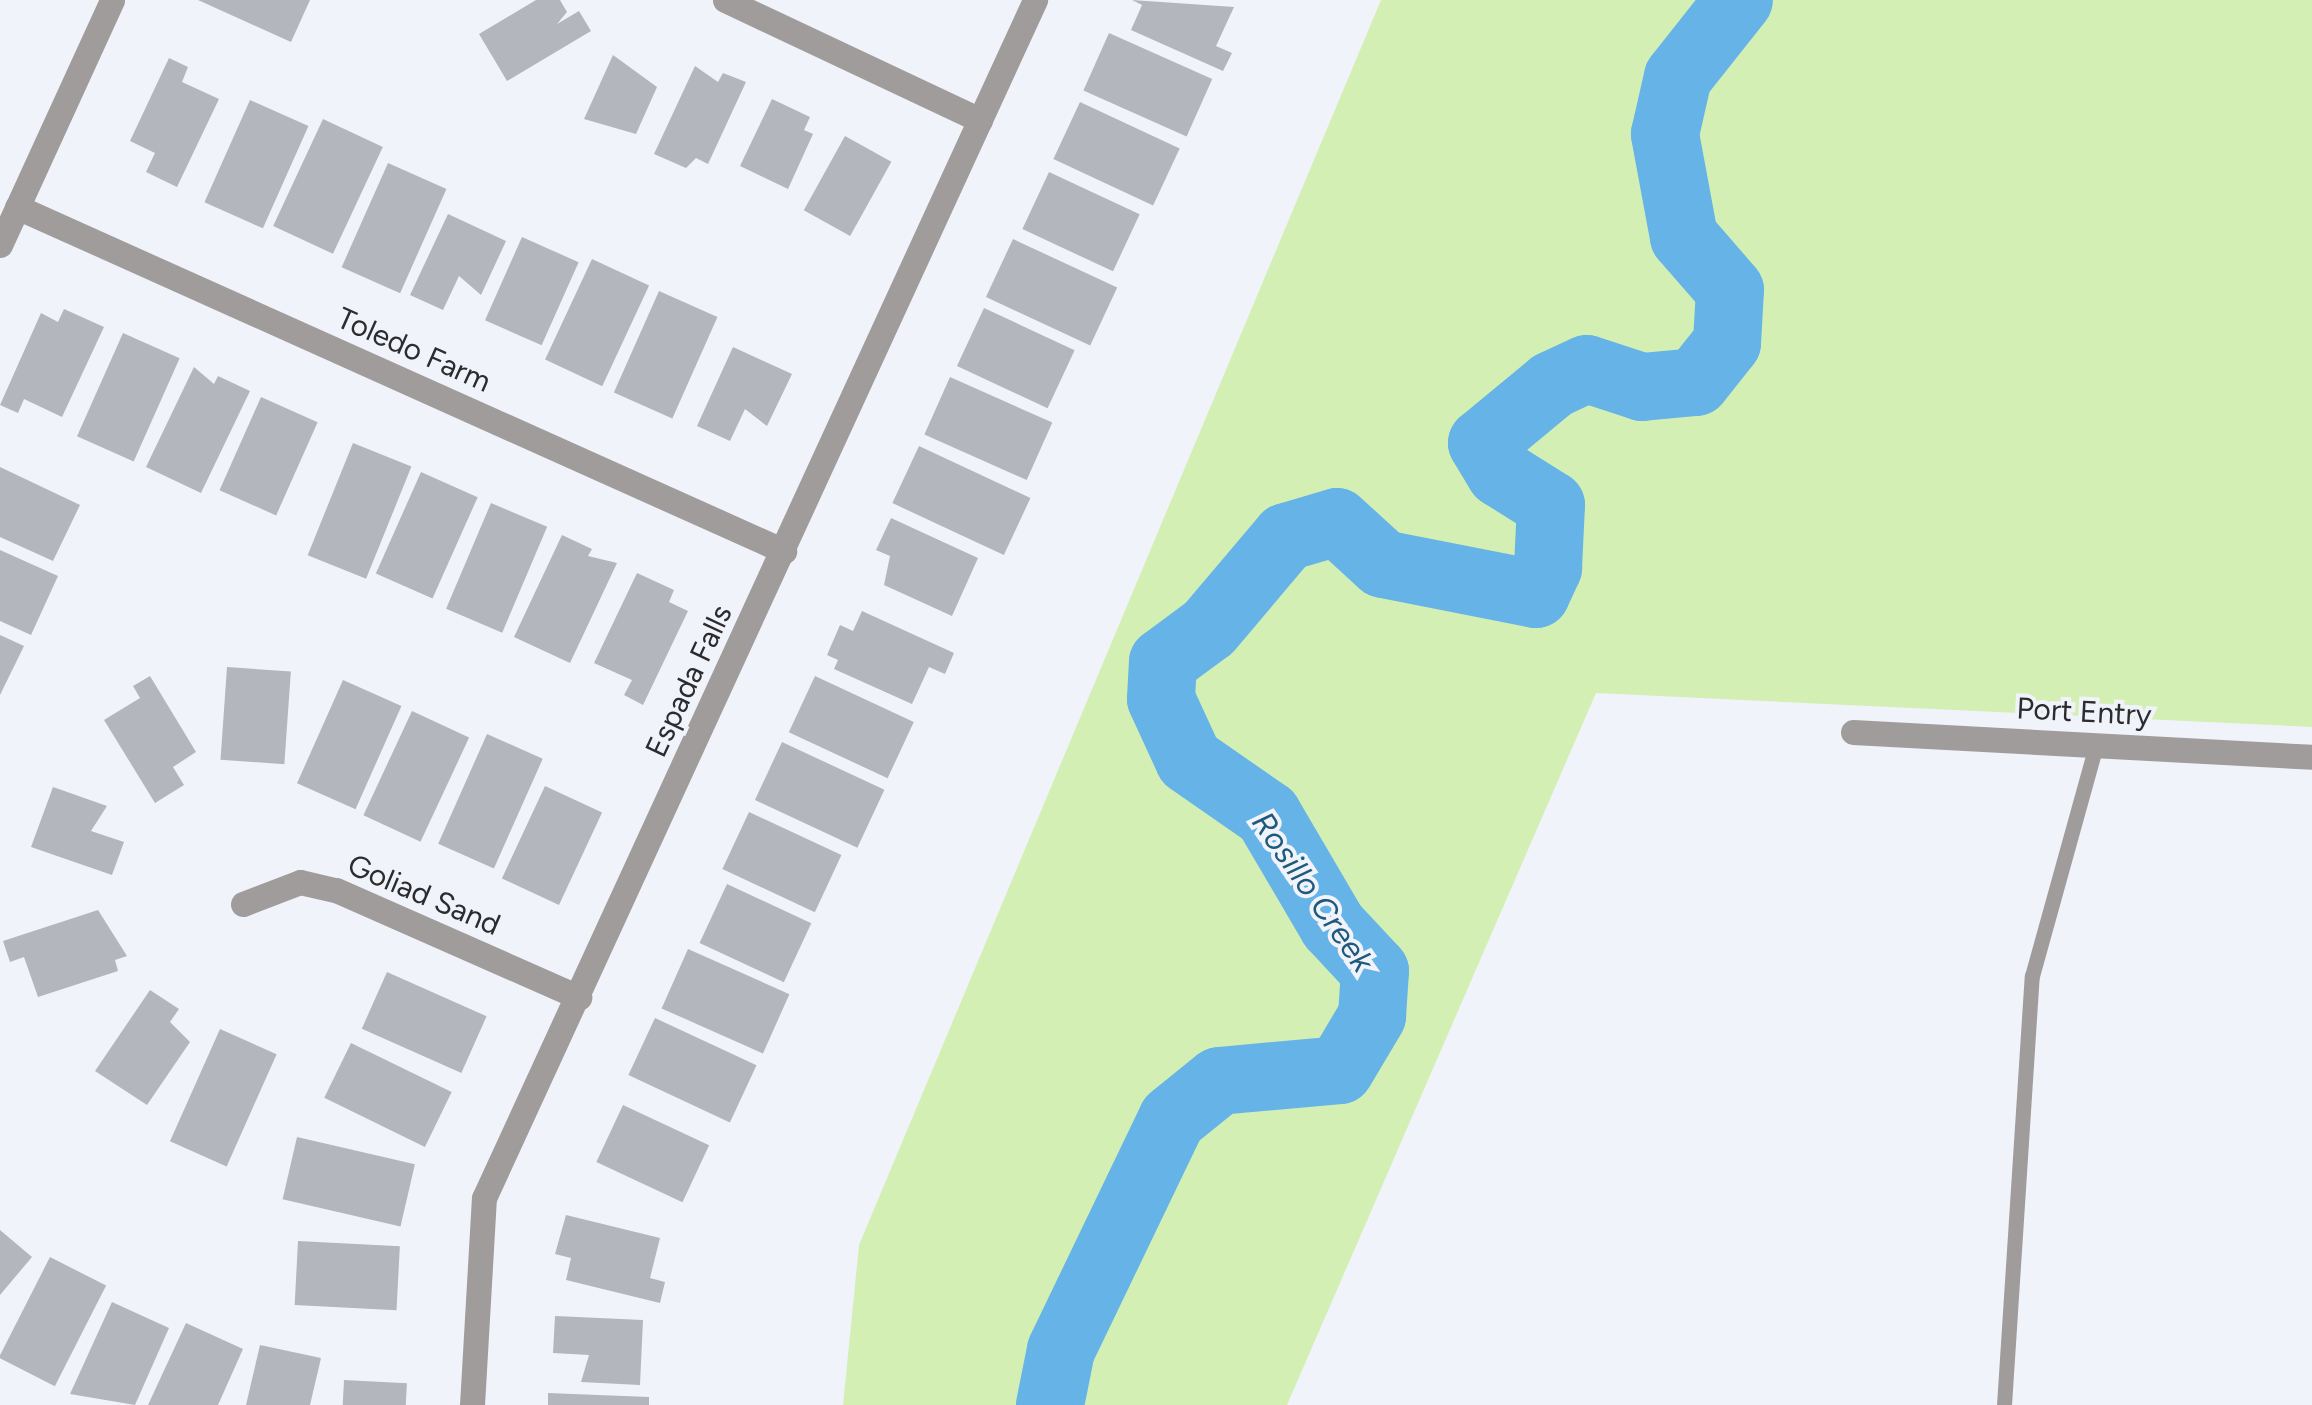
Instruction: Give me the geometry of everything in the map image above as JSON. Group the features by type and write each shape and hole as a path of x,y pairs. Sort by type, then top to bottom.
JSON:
{"street":[{"path":"0,245 112,0"},
{"path":"725,0 980,120"},
{"name":"Espada Falls","path":"472,1405 484,1198 1035,0"},
{"name":"Toledo Farm","path":"17,207 784,552"},
{"name":"Port Entry","path":"1853,732 2312,757"},
{"name":"Goliad Sand","path":"243,904 300,882 336,890 578,997"}],"lane":[{"path":"2004,1405 2032,976 2096,745"}],"green space":[{"path":"1381,0 2312,0 2312,727 1596,693 1287,1405 843,1405 859,1245"}],"building":[{"path":"198,0 310,0 291,42"},
{"path":"536,0 560,0 567,12 557,24 579,11 591,31 507,81 479,34"},
{"path":"1132,0 1234,7 1216,46 1232,53 1223,71 1131,30 1142,5"},
{"path":"1109,33 1212,79 1187,137 1083,91"},
{"path":"613,55 657,87 636,134 584,119"},
{"path":"169,58 188,67 182,82 219,99 177,187 146,172 155,153 130,141"},
{"path":"695,66 718,82 723,73 746,82 708,164 696,158 686,168 654,154"},
{"path":"772,99 810,117 804,130 813,134 788,189 740,166"},
{"path":"250,100 308,126 263,228 204,202"},
{"path":"1080,102 1180,148 1153,206 1053,159"},
{"path":"323,119 383,147 333,254 273,226"},
{"path":"845,136 891,162 850,236 804,210"},
{"path":"388,163 446,189 400,293 342,267"},
{"path":"1049,172 1140,214 1113,271 1022,229"},
{"path":"448,214 506,241 481,295 459,276 443,310 410,295"},
{"path":"522,237 579,262 542,345 485,320"},
{"path":"1013,239 1117,288 1090,346 986,297"},
{"path":"592,259 649,286 602,386 545,360"},
{"path":"659,291 717,317 672,418 614,392"},
{"path":"984,308 1075,350 1048,408 957,366"},
{"path":"64,309 104,327 62,417 24,399 18,413 0,405 41,313 58,322"},
{"path":"123,333 180,358 134,461 77,436"},
{"path":"733,347 792,374 767,426 745,409 730,441 697,426"},
{"path":"194,367 214,384 218,376 250,391 201,493 146,467"},
{"path":"950,377 1052,423 1027,480 924,435"},
{"path":"261,397 318,422 276,515 220,490"},
{"path":"353,443 411,467 366,579 308,555"},
{"path":"919,446 1030,498 1004,555 892,503"},
{"path":"0,467 80,505 53,561 0,537"},
{"path":"421,472 478,497 432,599 376,573"},
{"path":"491,503 547,527 502,633 446,609"},
{"path":"891,518 978,558 952,616 884,585 890,556 876,550"},
{"path":"562,535 592,549 588,556 617,563 570,663 514,637"},
{"path":"0,550 58,576 31,635 0,621"},
{"path":"637,573 674,590 669,602 688,611 643,705 624,695 632,680 594,663"},
{"path":"862,611 954,653 945,674 929,667 912,704 834,669 838,660 827,655 840,625 853,631"},
{"path":"0,635 24,646 0,695"},
{"path":"227,667 291,671 284,764 221,760"},
{"path":"150,676 196,752 173,767 184,785 155,803 104,720 140,698 133,686"},
{"path":"815,676 914,722 888,778 789,732"},
{"path":"343,680 401,706 356,809 297,783"},
{"path":"412,711 469,738 420,842 363,815"},
{"path":"487,734 543,759 494,868 438,844"},
{"path":"782,742 884,790 857,848 755,800"},
{"path":"545,786 602,813 559,905 502,878"},
{"path":"53,787 107,806 91,831 124,842 112,875 31,847"},
{"path":"749,812 841,855 815,912 722,869"},
{"path":"727,884 811,923 784,982 700,943"},
{"path":"98,910 127,956 115,960 118,971 38,997 24,957 10,962 3,941"},
{"path":"688,949 789,994 763,1054 662,1008"},
{"path":"387,972 487,1016 461,1073 362,1029"},
{"path":"150,990 179,1009 170,1022 190,1042 147,1105 95,1071"},
{"path":"655,1018 757,1065 730,1122 628,1075"},
{"path":"220,1029 277,1054 227,1167 170,1141"},
{"path":"351,1043 452,1092 425,1147 324,1098"},
{"path":"623,1105 709,1145 682,1202 596,1162"},
{"path":"297,1137 415,1164 401,1227 283,1199"},
{"path":"566,1215 660,1238 650,1278 665,1282 660,1303 566,1280 571,1258 555,1254"},
{"path":"0,1230 32,1257 0,1295"},
{"path":"298,1241 400,1246 397,1310 295,1305"},
{"path":"50,1257 106,1286 55,1386 0,1358"},
{"path":"112,1302 169,1328 135,1405 70,1394"},
{"path":"555,1316 643,1320 640,1385 581,1382 589,1355 553,1353"},
{"path":"186,1323 243,1349 218,1405 148,1405"},
{"path":"260,1345 321,1358 310,1405 246,1405"},
{"path":"344,1380 407,1383 406,1405 343,1405"},
{"path":"548,1393 649,1397 649,1405 548,1405"}],"waterway":[{"name":"Rosillo Creek","path":"1050,1405 1061,1350 1172,1119 1219,1081 1340,1070 1372,1016 1375,971 1333,926 1268,815 1189,760 1161,699 1163,662 1209,628 1286,537 1337,522 1383,564 1536,594 1548,568 1551,505 1500,473 1482,443 1552,385 1587,369 1642,387 1696,382 1727,343 1730,290 1684,237 1665,134 1678,77 1739,0"}]}
